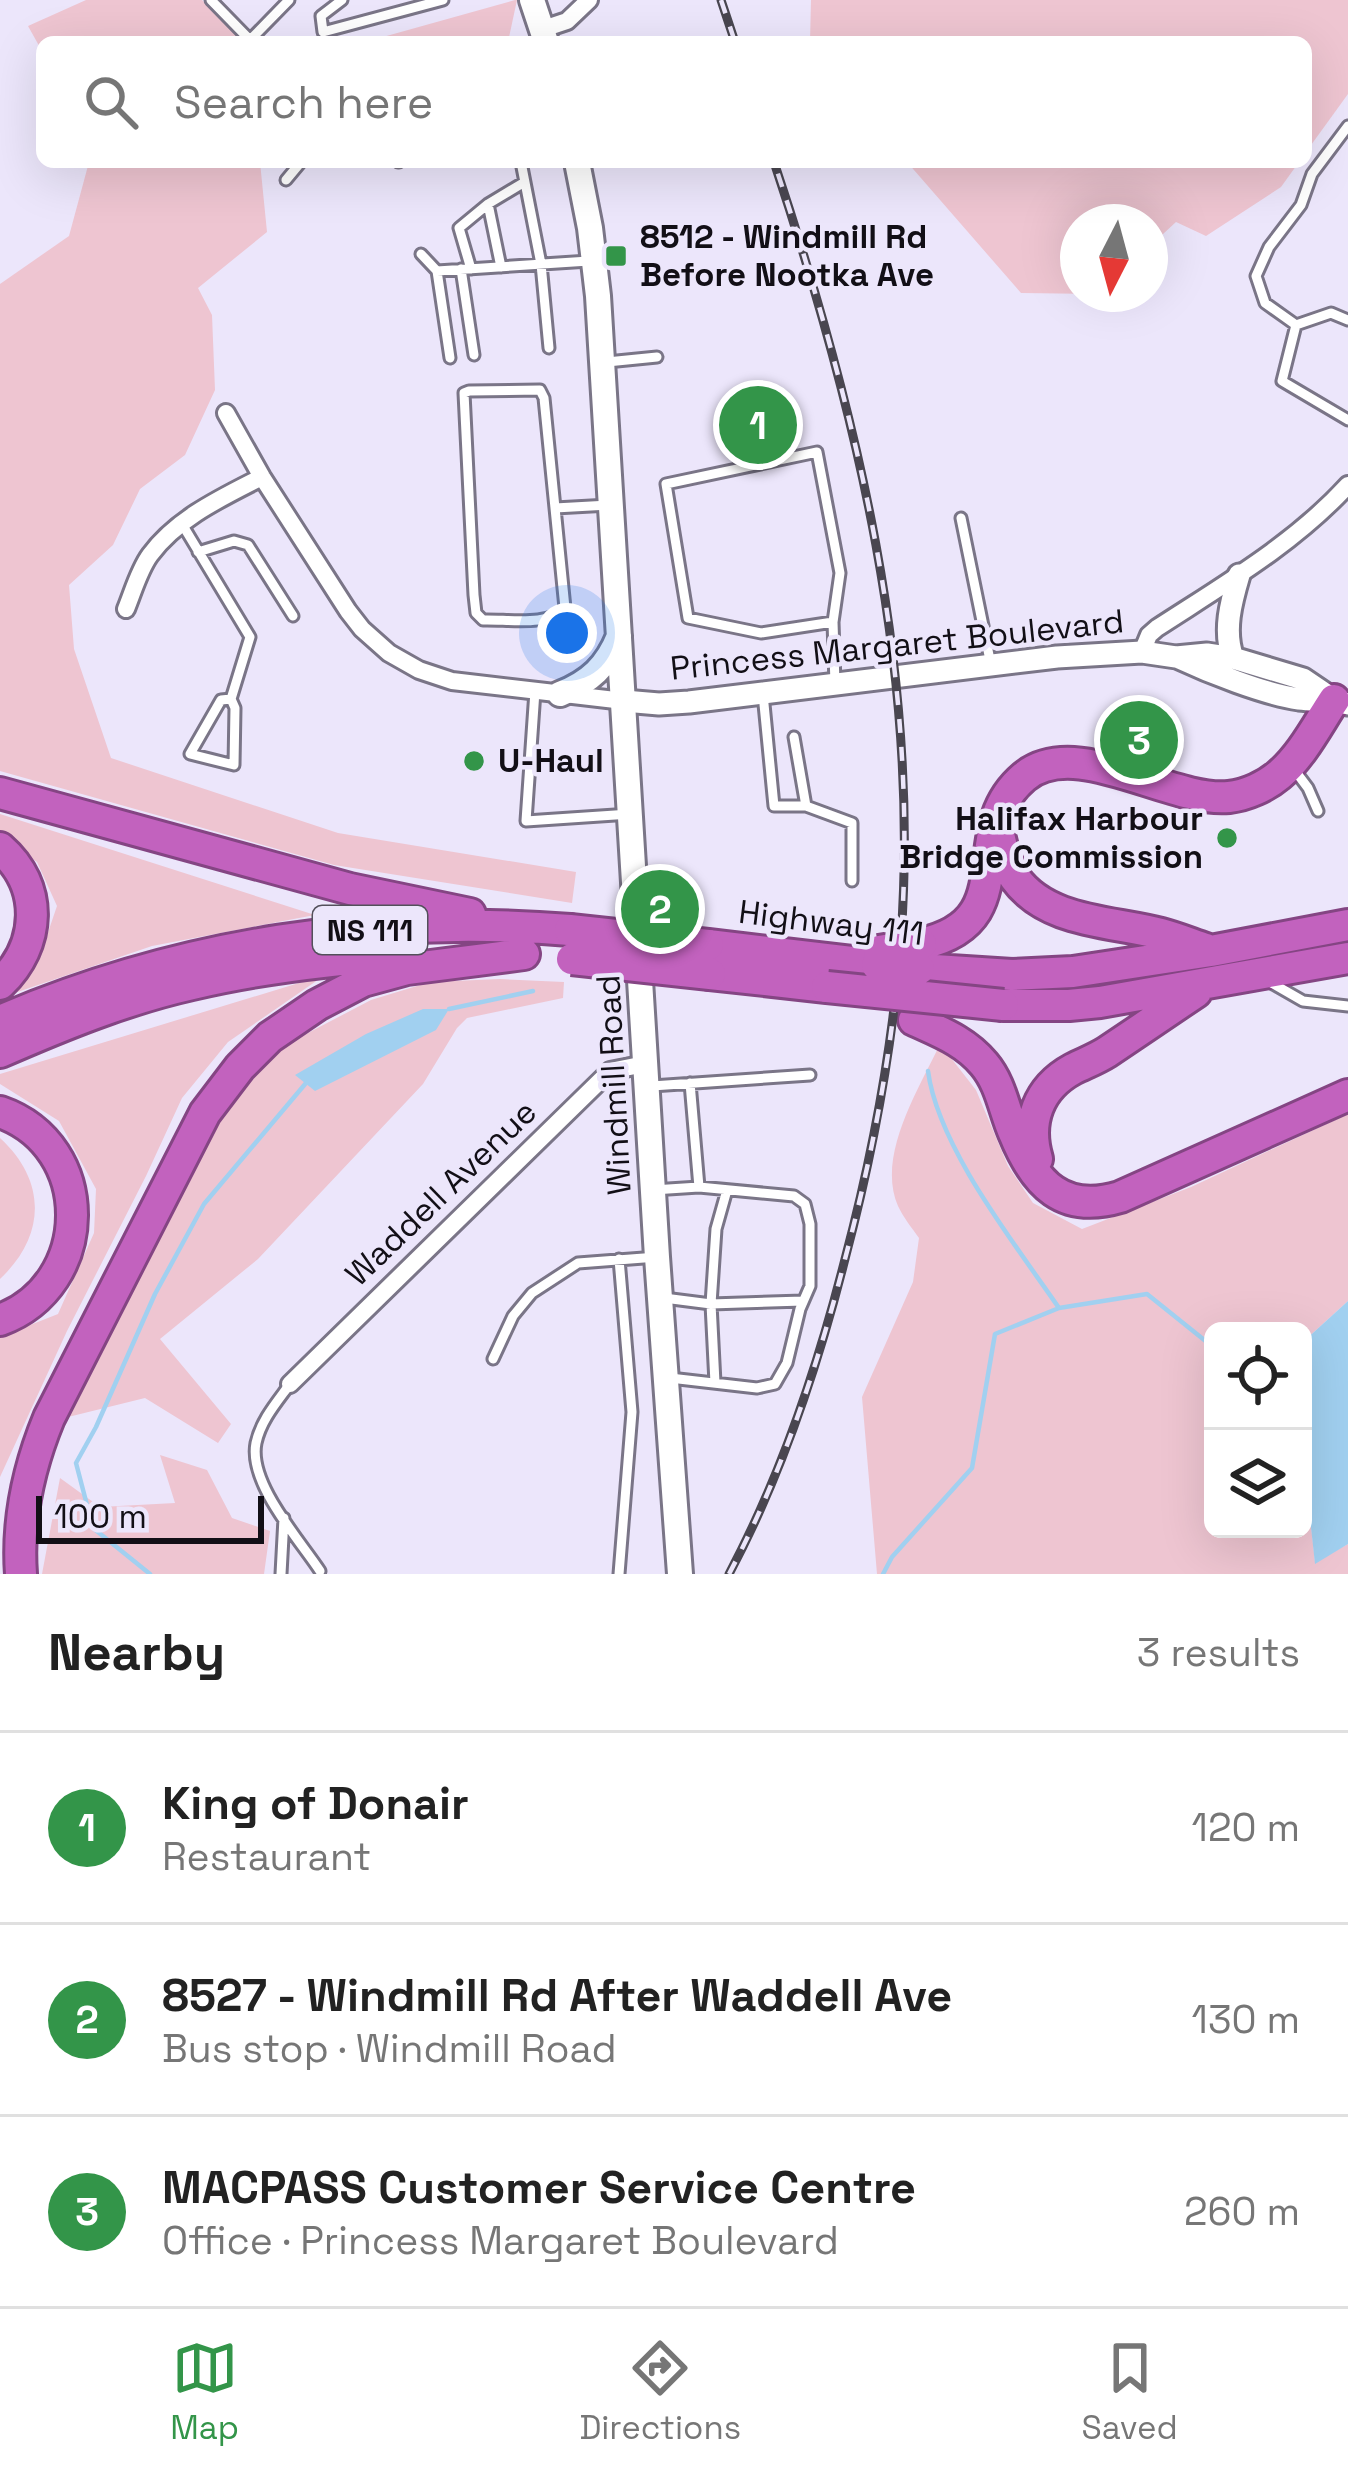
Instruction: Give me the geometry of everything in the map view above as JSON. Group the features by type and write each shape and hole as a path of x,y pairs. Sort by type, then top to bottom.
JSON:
{"highway":[{"path":"920,957 974,917 986,884 996,820 1008,793 1034,770 1066,763 1205,796 1229,797 1267,784 1290,764 1341,702"},
{"path":"0,793 526,941"},
{"path":"996,820 1009,867 1017,881 1044,904 1100,922 1222,949"},
{"path":"0,848 14,861 29,888 33,915 23,956 0,984"},
{"name":"NS 111","path":"1222,949 1348,925"},
{"name":"Highway 111","path":"0,1021 168,963 287,939 439,926 526,941 827,973 1004,1005 1100,1002 1206,986"},
{"path":"21,1574 25,1488 49,1418 205,1113 240,1067 270,1037 317,1005 363,982 526,941"},
{"name":"Highway 111","path":"0,1052 60,1025 187,985 321,961 526,941"},
{"name":"Highway 111","path":"827,973 878,958 920,957 1012,975 1058,973 1222,949"},
{"name":"NS 111","path":"1206,986 1348,958"},
{"path":"827,973 957,1039 986,1066 1025,1156 1043,1182 1055,1193 1086,1204 1120,1197 1348,1095"},
{"path":"1043,1182 1033,1124 1038,1103 1050,1085 1206,986"},
{"path":"0,1112 35,1131 57,1158 69,1192 72,1226 56,1279 42,1296 0,1320"}],"main road":[{"path":"532,0 544,36"},
{"name":"Windmill Road","path":"578,168 594,261 602,363 680,1574"},
{"path":"548,693 587,682 613,653 620,634"}],"street":[{"path":"544,36 589,0"},
{"path":"226,413 348,611 389,653 452,681 624,701"},
{"path":"126,609 150,555 211,503 262,477"},
{"path":"1142,652 1156,628 1306,525 1348,485"},
{"path":"1233,658 1228,638 1230,614 1240,574"},
{"name":"Princess Margaret Boulevard","path":"624,701 659,704 1057,657 1142,652 1233,658 1303,679 1341,702"},
{"name":"Princess Margaret Boulevard","path":"1177,657 1297,698 1341,702"},
{"name":"Waddell Avenue","path":"290,1384 610,1071 646,1075"}],"lane":[{"path":"211,0 246,36"},
{"path":"254,36 289,0"},
{"path":"342,0 321,16 322,32 443,0"},
{"path":"1296,325 1265,304 1256,276 1269,247 1301,205 1312,174 1348,126"},
{"path":"286,180 296,168"},
{"path":"521,168 541,264 549,347"},
{"path":"474,355 459,229 523,183"},
{"path":"488,204 501,267"},
{"path":"421,254 437,271 450,358"},
{"path":"437,271 594,261"},
{"path":"1296,325 1331,313 1348,320"},
{"path":"1296,325 1282,381 1348,420"},
{"path":"602,363 657,357"},
{"path":"541,390 555,508 566,608 559,616 547,618 483,620 476,613 474,595 464,393 541,390"},
{"path":"833,622 760,633 688,618 667,484 817,452 840,573 833,622 836,684"},
{"path":"555,508 611,505"},
{"path":"961,518 991,665"},
{"path":"182,524 250,638 231,699 234,765 190,754 221,700 231,699"},
{"path":"198,552 234,541 248,545 293,616"},
{"path":"548,693 526,821 630,814"},
{"path":"763,694 774,806 806,806 852,823 852,881"},
{"path":"794,737 806,806"},
{"path":"1290,764 1318,811"},
{"path":"1258,976 1303,1001 1348,1006"},
{"path":"646,1075 690,1083 810,1075"},
{"path":"690,1083 699,1187"},
{"path":"653,1190 699,1187 794,1196 805,1204 810,1224 809,1286 787,1363 775,1384 757,1388 665,1377"},
{"path":"715,1383 711,1304 716,1229 727,1190"},
{"path":"493,1359 513,1316 532,1293 578,1262 657,1257"},
{"path":"619,1259 632,1412 619,1574"},
{"path":"660,1298 711,1304 803,1301"},
{"path":"290,1384 264,1420 256,1444 256,1465 320,1571"},
{"path":"281,1574 284,1518"}],"shaded area":[{"path":"86,0 202,0 239,36 36,36 36,40 28,26"},
{"path":"517,0 509,36 387,36"},
{"path":"811,0 1348,0 1348,94 1312,144 1312,36 810,36"},
{"path":"87,168 261,168 267,232 198,288 212,315 215,390 185,455 140,489 113,545 69,585 74,649 111,758 338,833 576,872 572,903 334,865 0,771 0,284 69,236"},
{"path":"912,168 1295,168 1281,187 1206,236 1176,222 1168,229 1168,204 1060,204 1060,294 1021,293"},
{"path":"0,814 315,915 152,946 0,998 26,975 41,953 57,906 37,862 0,837"},
{"path":"325,975 228,1042 182,1098 0,1477 0,1337 58,1314 94,1233 96,1189 59,1121 0,1084 0,1074"},
{"path":"430,982 564,982 563,998 467,1018 423,1084 258,1259 160,1339 231,1424 218,1443 145,1398 60,1419 233,1095 285,1045 371,1000"},
{"path":"940,1044 976,1090 1008,1166 1033,1203 1082,1229 1191,1187 1348,1114 1348,1301 1312,1334 1312,1322 1204,1322 1204,1538 1312,1535 1315,1562 1348,1544 1348,1574 877,1574 862,1397 913,1282 919,1238 898,1206 892,1166 912,1102"},
{"path":"0,1138 26,1172 35,1208 26,1245 0,1279"},
{"path":"160,1455 207,1470 232,1518 270,1531 264,1574 42,1574 60,1478 100,1507 175,1503"}],"water":[{"path":"423,1009 449,1009 436,1030 315,1091 295,1075 366,1034"},
{"path":"1348,1301 1348,1544 1315,1564 1312,1536 1312,1334"}],"waterway":[{"path":"449,1009 533,991"},
{"path":"928,1071 946,1131 962,1163 1059,1308"},
{"path":"150,1574 93,1528 76,1463 155,1294 204,1204 306,1083"},
{"path":"883,1574 892,1557 972,1468 995,1334 1059,1308 1147,1294 1204,1340"}],"railway":[{"path":"721,0 733,36"},
{"path":"729,1574 765,1498 823,1340 880,1100 901,937 901,740 876,544 832,351 776,168"}],"place":[{"name":"8512 - Windmill Rd Before Nootka Ave","path":"616,256"},
{"name":"King of Donair","path":"758,425"},
{"name":"MACPASS Customer Service Centre","path":"1139,740"},
{"name":"U-Haul","path":"474,761"},
{"name":"Halifax Harbour Bridge Commission","path":"1227,838"},
{"name":"8527 - Windmill Rd After Waddell Ave","path":"660,909"}]}
